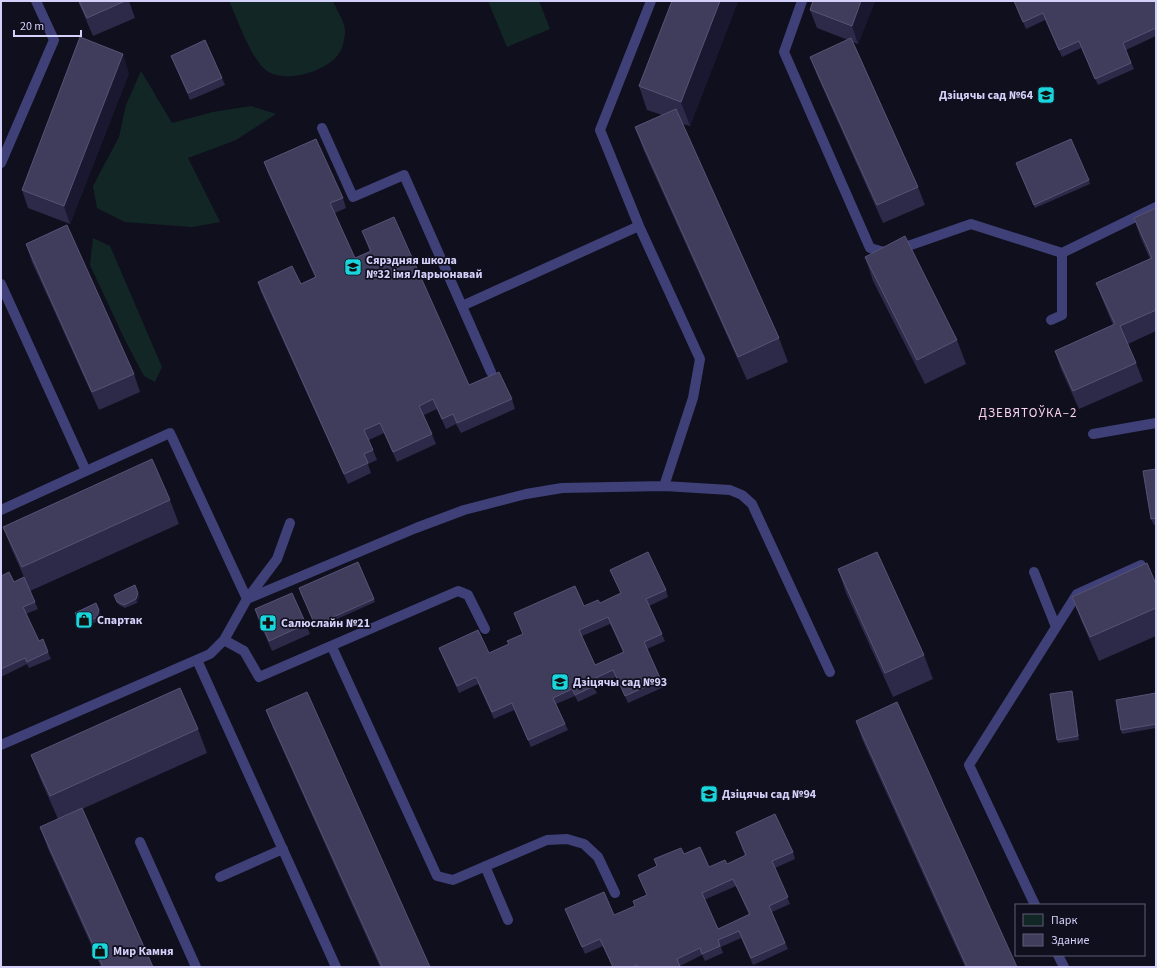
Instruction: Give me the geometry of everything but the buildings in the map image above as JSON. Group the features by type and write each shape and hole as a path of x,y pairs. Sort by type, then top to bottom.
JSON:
{"lane":[{"path":"1,163 54,40 36,1"},
{"path":"651,1 600,130 639,226 700,359 693,398 664,486"},
{"path":"802,1 784,52 870,248 888,253 971,224 1062,253 1156,207"},
{"path":"322,128 353,198 404,175 491,372"},
{"path":"462,306 639,226"},
{"path":"1051,320 1062,315 1062,253"},
{"path":"1,284 86,471"},
{"path":"1093,434 1156,423"},
{"path":"1,510 170,433 247,598"},
{"path":"247,598 416,528 478,507 526,494 562,488 664,486 730,490 742,495 752,504 830,672"},
{"path":"1,745 210,654 224,640 247,598 277,560 290,523"},
{"path":"1035,904 969,765 1077,594 1141,565"},
{"path":"1034,572 1056,627"},
{"path":"224,640 244,651 259,677 332,647 458,591 468,595 485,629"},
{"path":"332,647 436,876 453,880 547,840 568,839 584,844 598,857 615,893"},
{"path":"197,660 336,967"},
{"path":"140,842 196,967"},
{"path":"220,877 282,849"},
{"path":"485,866 508,920"},
{"path":"1058,956 1064,967"}],"green space":[{"path":"229,1 333,1 345,29 342,48 336,57 328,64 318,69 296,76 275,75 261,66 250,49"},
{"path":"488,1 539,1 550,29 507,47"},
{"path":"141,71 172,123 213,112 251,106 276,114 236,140 188,158 220,222 192,227 125,222 97,208 93,186 119,137 126,105"},
{"path":"93,238 110,246 162,367 155,382 144,376 125,340 90,265"}],"place":[{"name":"Дзіцячы сад №64","path":"1046,95"},
{"name":"Сярэдняя школа №32 імя Ларыонавай","path":"353,267"},
{"name":"Спартак","path":"84,620"},
{"name":"Салюслайн №21","path":"268,623"},
{"name":"Дзіцячы сад №93","path":"560,682"},
{"name":"Дзіцячы сад №94","path":"709,794"},
{"name":"Мир Камня","path":"100,951"}],"district":[{"name":"ДЗЕВЯТОЎКА–2","path":"1028,413"}]}
